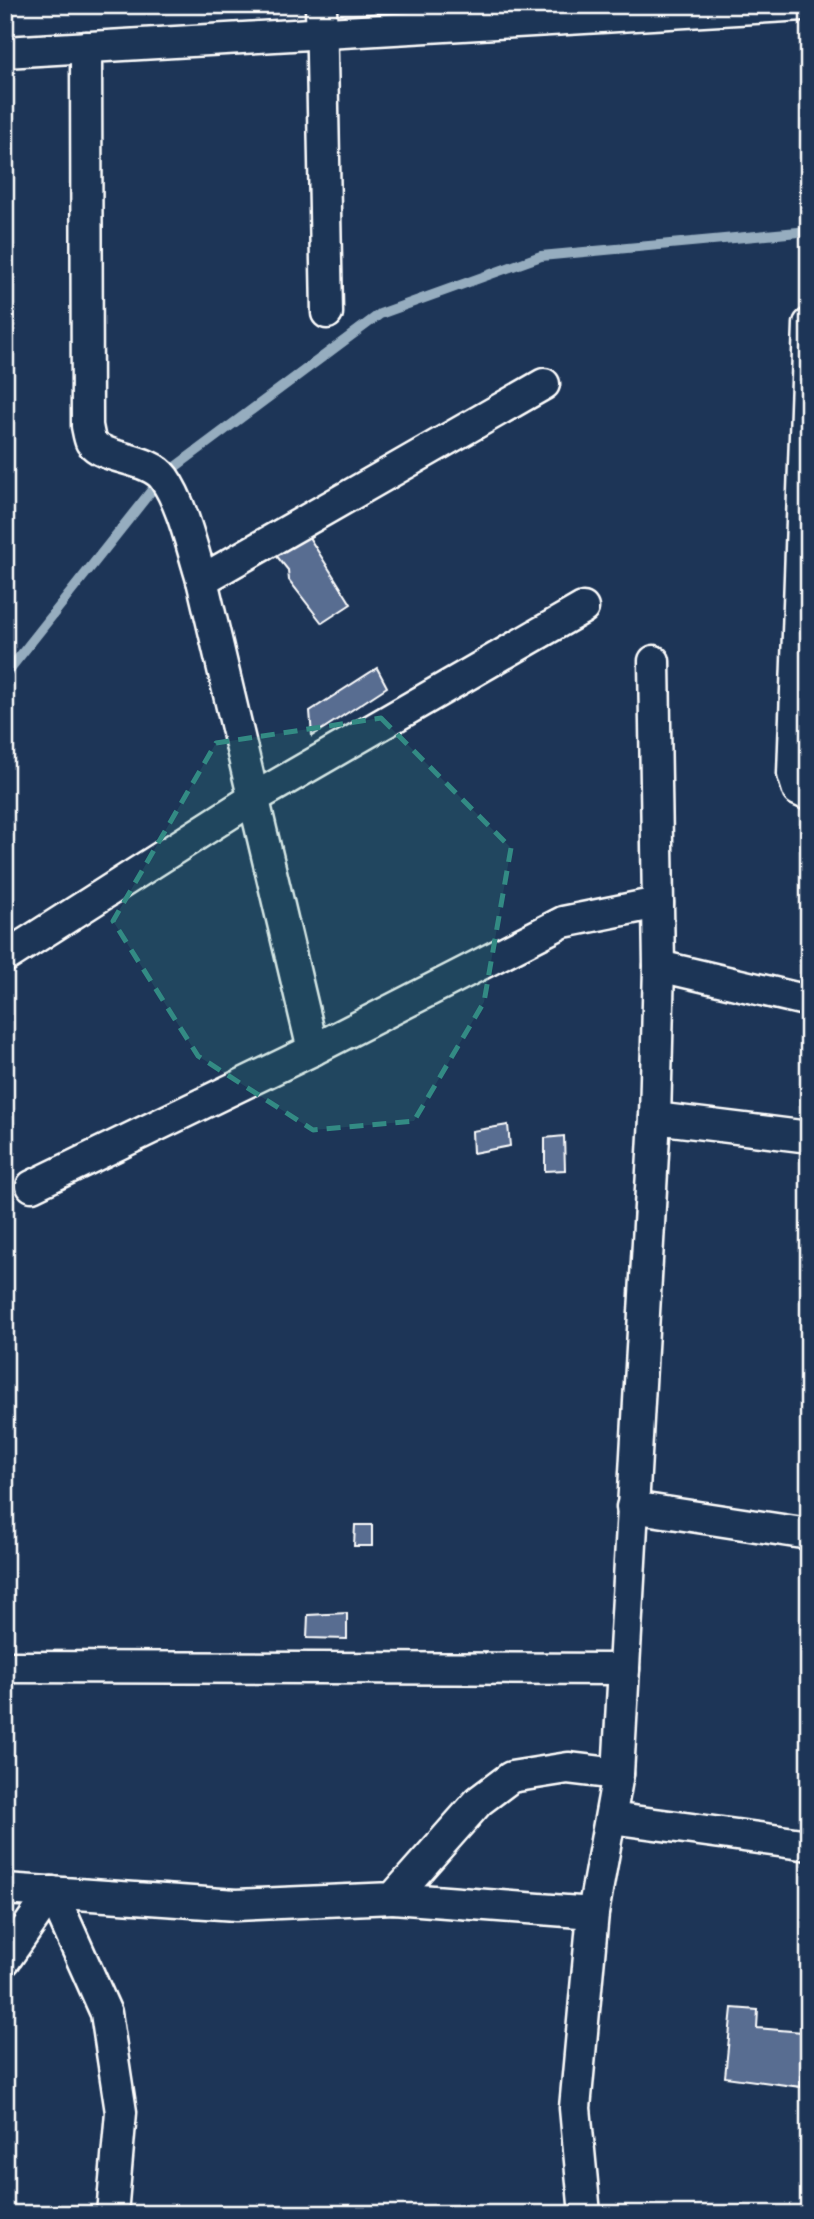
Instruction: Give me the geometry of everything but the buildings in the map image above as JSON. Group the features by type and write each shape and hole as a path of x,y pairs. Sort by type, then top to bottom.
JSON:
{"street":[{"path":"5,52 86,47 321,19 804,5"},
{"path":"321,19 327,313"},
{"path":"86,47 87,426 91,442 104,451 133,459 163,475 181,515 202,580 313,1050"},
{"path":"809,324 793,774 798,790 809,795"},
{"path":"202,580 544,384"},
{"path":"5,957 254,798 583,608"},
{"path":"585,2214 575,2108 593,1913 618,1774 655,1118 659,966 654,661"},
{"path":"32,1186 313,1050 563,922 658,903"},
{"path":"659,966 809,1001"},
{"path":"655,1118 809,1137"},
{"path":"632,1507 809,1534"},
{"path":"5,1667 624,1669"},
{"path":"393,1898 479,1801 511,1777 568,1768 618,1774"},
{"path":"611,1818 809,1845"},
{"path":"5,1889 236,1905 393,1898 593,1913"},
{"path":"5,1960 52,1892"},
{"path":"52,1892 106,2013 121,2112 112,2214"}],"highlighted area":[{"path":"381,718 511,848 484,1002 414,1121 313,1130 198,1056 113,921 216,743"}],"waterway":[{"path":"5,675 163,476 380,314 541,256 809,231"}]}
